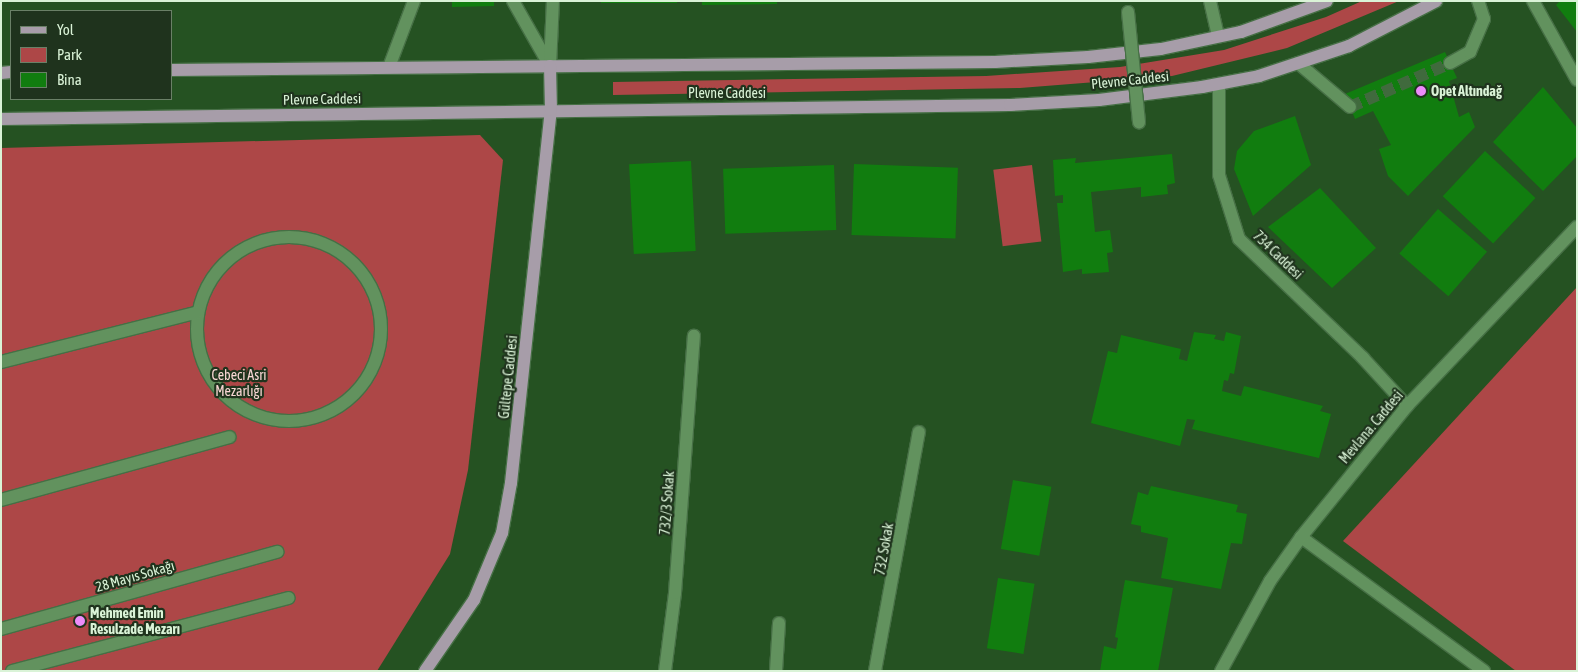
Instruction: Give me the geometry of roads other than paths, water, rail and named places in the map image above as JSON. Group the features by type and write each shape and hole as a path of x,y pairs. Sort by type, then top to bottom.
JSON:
{"main road":[{"name":"Plevne Caddesi","path":"172,70 1014,61 1106,55 1161,49 1218,36 1307,10 1327,1"},
{"name":"Plevne Caddesi","path":"1,120 551,110 1010,105 1099,100 1219,84 1298,63 1349,46 1436,1"},
{"name":"Gültepe Caddesi","path":"426,671 474,600 502,533 512,483 551,110 550,66"}],"street":[{"path":"389,67 414,1"},
{"path":"513,1 550,66"},
{"path":"550,66 553,1"},
{"path":"1210,1 1218,36"},
{"path":"1450,63 1470,52 1484,19 1478,1"},
{"path":"1534,1 1577,80"},
{"path":"1128,12 1139,122"},
{"path":"1298,63 1350,107"},
{"name":"734 Caddesi","path":"1219,84 1219,175 1239,239 1363,358 1407,406"},
{"name":"Mevlana. Caddesi","path":"1221,671 1270,581 1301,536 1407,406 1577,228"},
{"path":"300,237 329,245 353,262 371,286 381,315 380,347 369,376 348,401 328,412 290,422 259,417 231,402 210,378 198,350 198,312 204,292 220,267 242,249 270,238 300,237"},
{"path":"1,362 198,312"},
{"name":"732/3 Sokak","path":"665,671 675,593 694,336"},
{"name":"732 Sokak","path":"876,671 919,432"},
{"path":"1,500 229,437"},
{"path":"1301,536 1484,671"},
{"name":"28 Mayıs Sokağı","path":"1,630 277,552"},
{"path":"12,671 289,598"},
{"path":"776,671 779,623"}],"tunnel":[{"path":"1350,107 1450,63"}],"place":[{"name":"Opet Altındağ","path":"1421,91"},
{"name":"Mehmed Emin Resulzade Mezarı","path":"80,621"}],"park label":[{"name":"Cebeci Asri Mezarlığı","path":"239,384"}]}
